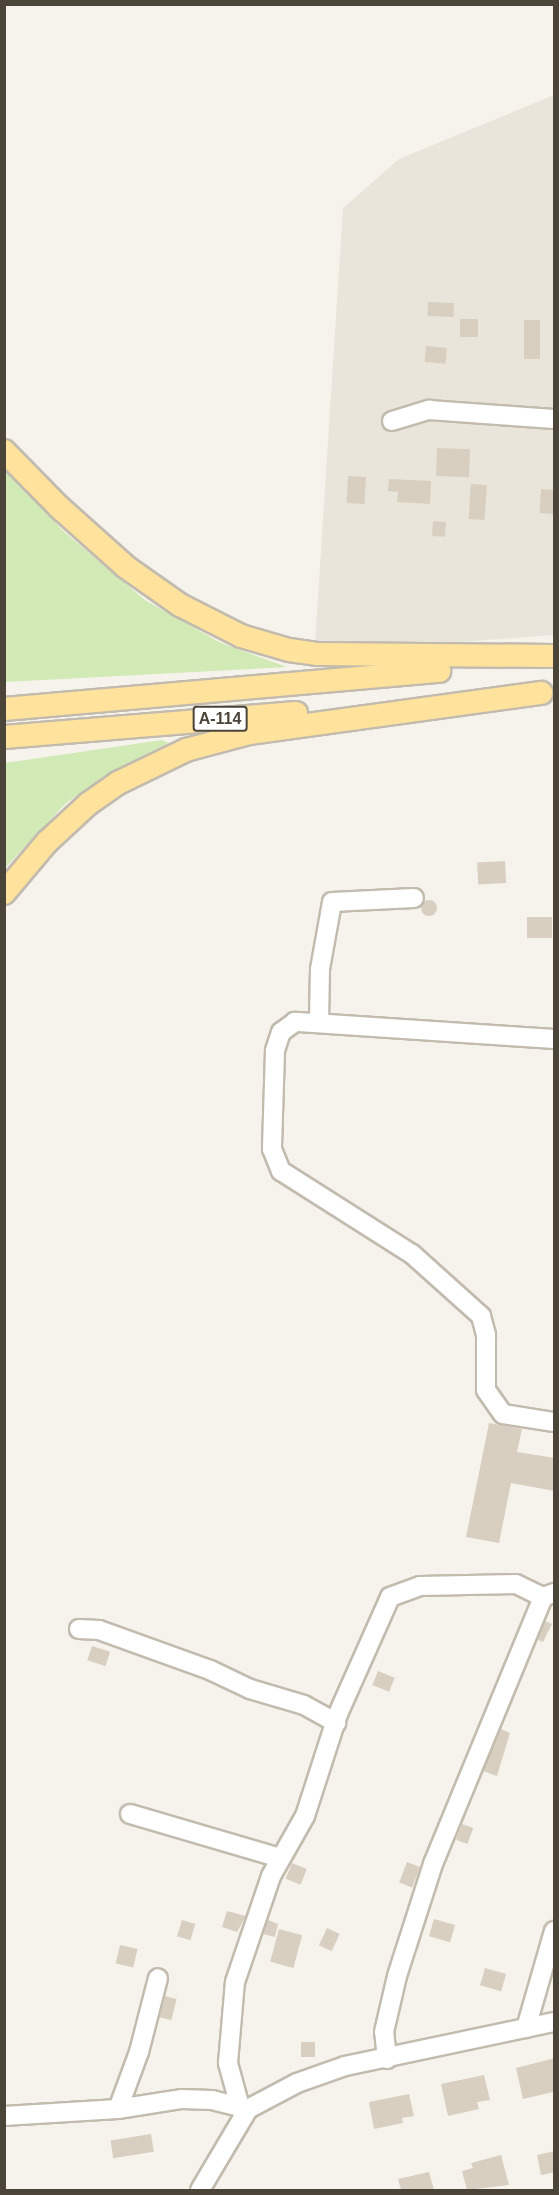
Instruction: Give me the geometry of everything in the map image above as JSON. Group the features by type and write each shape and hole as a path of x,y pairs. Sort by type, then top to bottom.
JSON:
{"main road":[{"path":"4,451 67,514 126,567 180,605 241,636 288,650 328,655 555,656"},
{"name":"А-114","path":"4,709 555,661"},
{"path":"4,893 46,842 88,804 118,783 186,750 249,733 548,692"},
{"name":"А-114","path":"4,737 548,692"}],"street":[{"path":"392,421 437,410 555,419"},
{"path":"319,1021 320,969 327,912 332,902 414,898"},
{"path":"555,1039 319,1021 295,1022 281,1032 275,1051 274,1162 330,1205 412,1254 468,1301 481,1316 486,1335 486,1389 492,1402 503,1414 555,1422"},
{"path":"244,2108 228,2063 235,1982 280,1858 305,1816 336,1723 390,1596 420,1586 516,1584 549,1595 433,1864 397,1976 384,2032 387,2059"},
{"path":"79,1629 99,1630 210,1670 250,1689 304,1705 336,1723"},
{"path":"130,1814 280,1858"},
{"path":"526,2028 555,1931"},
{"path":"118,2109 139,2052 158,1978"},
{"path":"200,2190 244,2108 297,2083 345,2066 555,2022"},
{"path":"4,2116 118,2109 182,2099 212,2100 244,2108"}],"shaded area":[{"path":"554,95 554,635 421,645 315,643 343,208 399,159"}],"green space":[{"path":"5,468 63,531 145,600 221,643 287,667 5,682"},
{"path":"162,740 169,743 113,771 66,803 5,868 5,763"}],"building":[{"path":"428,302 454,303 453,317 428,316"},
{"path":"460,319 478,319 478,337 460,337"},
{"path":"524,320 540,320 540,359 524,359"},
{"path":"426,346 447,348 446,364 425,362"},
{"path":"437,448 470,449 469,477 436,476"},
{"path":"348,476 366,477 365,504 347,503"},
{"path":"389,479 431,481 430,504 397,502 398,492 388,491"},
{"path":"471,484 487,485 485,520 469,519"},
{"path":"541,489 554,490 553,514 539,513"},
{"path":"433,521 446,522 445,537 432,536"},
{"path":"505,861 506,883 478,884 477,862"},
{"path":"429,900 437,908 429,916 421,908"},
{"path":"527,917 552,917 552,938 527,938"},
{"path":"489,1423 522,1429 517,1452 555,1458 555,1491 511,1483 499,1543 466,1537"},
{"path":"545,1621 552,1624 543,1642 538,1640"},
{"path":"92,1646 110,1652 105,1666 87,1660"},
{"path":"378,1671 395,1678 389,1692 372,1685"},
{"path":"501,1729 510,1733 497,1776 483,1771"},
{"path":"462,1824 473,1828 467,1844 456,1840"},
{"path":"407,1862 420,1867 412,1888 399,1883"},
{"path":"292,1863 307,1869 300,1885 286,1879"},
{"path":"227,1911 246,1916 237,1932 222,1927"},
{"path":"434,1919 455,1925 450,1942 429,1936"},
{"path":"182,1920 195,1924 190,1940 177,1936"},
{"path":"268,1920 278,1924 275,1937 263,1934"},
{"path":"327,1928 340,1934 332,1951 319,1945"},
{"path":"279,1929 302,1935 293,1968 270,1962"},
{"path":"120,1945 138,1949 133,1968 116,1964"},
{"path":"485,1968 506,1974 501,1991 480,1985"},
{"path":"165,1996 177,1999 171,2020 160,2017"},
{"path":"301,2042 315,2042 315,2057 301,2057"},
{"path":"555,2058 553,2092 523,2099 516,2068"},
{"path":"484,2075 490,2100 477,2102 479,2109 448,2116 441,2084"},
{"path":"409,2094 414,2116 402,2118 403,2123 374,2129 369,2102"},
{"path":"151,2134 154,2152 113,2158 111,2140"},
{"path":"555,2151 555,2172 541,2175 537,2155"},
{"path":"501,2155 509,2185 467,2190 462,2171 473,2168 471,2163"},
{"path":"429,2172 434,2190 401,2190 398,2179"}]}
